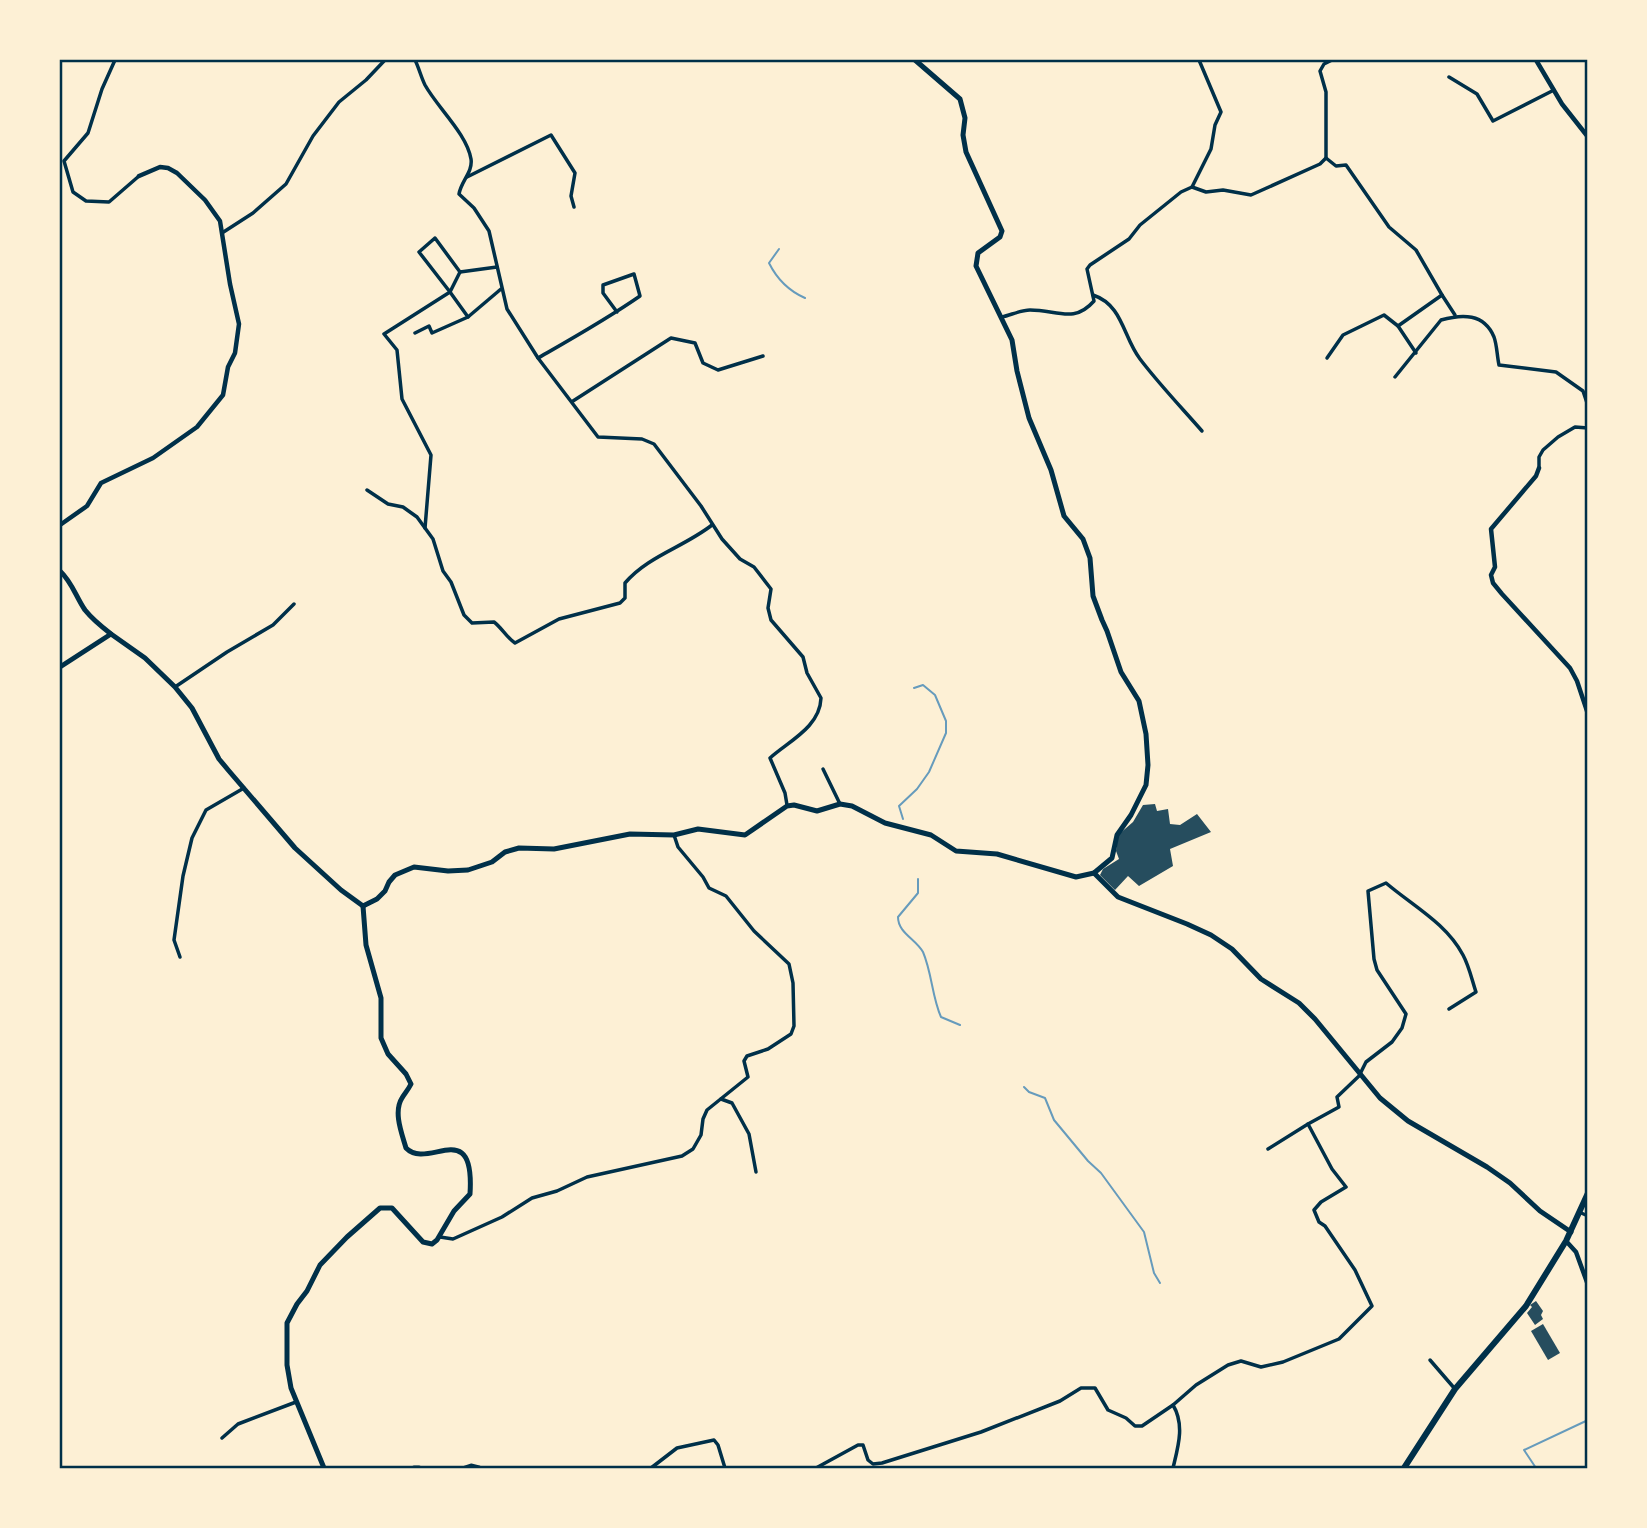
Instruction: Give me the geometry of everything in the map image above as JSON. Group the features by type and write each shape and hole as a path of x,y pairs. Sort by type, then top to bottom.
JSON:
{"highway":[{"path":"1404,1468 1455,1389 1526,1306 1571,1232 1587,1193"}],"main road":[{"path":"363,906 377,899 395,875 414,867 448,871 468,870 492,862 505,852 519,848 554,849 630,834 674,835 698,829 745,835 787,806 794,805 817,811 840,804 852,806 895,826 931,835 956,851 997,854 1076,877 1094,873 1112,858 1117,835 1146,785 1148,765 1143,713 1139,701 1121,672 1093,596 1090,558 1083,539 1060,505 1051,470 1029,418 1012,340 976,266 978,253 1000,237 1002,231 967,152 963,135 965,118 960,99 915,60"},
{"path":"60,571 68,579 83,608 94,621 145,658 175,687 203,726 219,759 295,848 341,890 363,906 366,945 380,998 381,1038 388,1054 406,1074 411,1084 398,1109 406,1149 418,1155 455,1149 464,1154 468,1165 470,1194 454,1211 432,1244 424,1242 392,1208 380,1209 320,1265 287,1323 287,1364 296,1402 324,1468"},
{"path":"60,667 111,634"},
{"path":"1094,873 1118,897 1187,924 1231,949 1261,979 1299,1003 1380,1098 1408,1121 1510,1183 1540,1211 1571,1232"},
{"path":"465,1468 479,1468"}],"street":[{"path":"60,525 87,506 101,483 153,458 197,427 223,396 224,382 235,353 239,324 220,221 205,200 177,173 168,167 160,167 139,176 109,202 86,201 73,192 64,161 88,133 115,60"},
{"path":"222,233 253,213 286,184 313,136 339,102 385,60"},
{"path":"415,60 426,85 465,143 471,157 471,168 459,194 484,221 495,250 507,309 538,358 573,401 598,438 642,439 654,444 701,506 712,525 740,559 754,567 771,589 768,608 771,620 803,657 807,673 821,698 818,712 806,726 804,733 770,758 785,793 787,806"},
{"path":"1000,318 1027,310 1071,316 1087,309 1094,301 1087,269 1090,265 1129,239 1140,225 1181,192 1192,187 1210,149 1215,125 1222,112 1199,60"},
{"path":"1192,187 1206,192 1223,190 1251,195 1320,164 1326,158 1326,93 1321,71 1324,64 1332,60"},
{"path":"1536,60 1587,137"},
{"path":"1449,78 1477,94 1493,121 1554,90"},
{"path":"465,178 551,135 575,173 571,196 575,207"},
{"path":"1326,158 1336,166 1346,165 1390,227 1416,250 1456,316"},
{"path":"460,272 435,238 419,252 468,317"},
{"path":"460,272 497,267"},
{"path":"425,528 431,455 402,399 397,351 384,334 450,292 460,272"},
{"path":"538,358 617,312 640,296 634,274 603,285 603,293 617,312"},
{"path":"415,333 429,326 432,333 468,317 501,289"},
{"path":"1093,295 1108,302 1122,320 1138,357 1202,431"},
{"path":"1398,326 1442,295"},
{"path":"1327,358 1343,335 1384,315 1398,326 1416,353"},
{"path":"1395,377 1441,320 1469,316 1480,320 1494,336 1499,365 1556,372 1583,391 1587,406"},
{"path":"573,401 671,338 695,343 703,363 718,370 762,356"},
{"path":"1587,428 1575,427 1551,443 1539,457 1536,476 1491,529 1495,567 1491,575 1493,583 1570,668 1587,714"},
{"path":"368,490 417,517 433,539 438,559 451,582 464,615 472,622 494,622 515,643 559,619 620,603 625,598 625,583 632,574 712,525"},
{"path":"175,687 273,625 294,604"},
{"path":"823,769 840,804"},
{"path":"180,957 174,940 183,876 192,838 206,810 244,788"},
{"path":"439,1237 453,1239 502,1217 532,1198 557,1191 587,1177 682,1156 693,1149 701,1135 707,1111 748,1077 744,1061 747,1056 768,1049 792,1034 793,984 789,964 754,931 726,896 709,887 678,847 674,835"},
{"path":"1268,1149 1339,1107 1337,1097 1359,1076 1366,1062 1392,1042 1402,1028 1406,1014 1377,970 1374,959 1368,891 1386,883 1438,923 1464,956 1476,992 1449,1009"},
{"path":"720,1098 732,1103 749,1133 756,1172"},
{"path":"816,1468 863,1445 868,1460 873,1464 882,1463 981,1432 1060,1401 1081,1388 1095,1388 1108,1410 1126,1418 1135,1426 1142,1426 1196,1385 1228,1365 1241,1361 1261,1367 1283,1362 1339,1339 1372,1306 1355,1270 1314,1210 1321,1202 1346,1187 1332,1169 1308,1124"},
{"path":"1579,1212 1587,1216"},
{"path":"1566,1241 1576,1252 1587,1285"},
{"path":"1430,1360 1455,1389"},
{"path":"222,1438 238,1424 296,1402"},
{"path":"1173,1405 1180,1416 1179,1441 1173,1468"},
{"path":"651,1468 677,1448 714,1440 725,1468"}],"building":[{"path":"1155,804 1157,811 1168,809 1170,824 1180,825 1197,814 1211,832 1170,849 1173,866 1139,886 1128,876 1115,890 1100,875 1103,869 1119,859 1116,851 1118,835 1133,822 1143,805"},
{"path":"1536,1301 1543,1311 1543,1319 1535,1325 1527,1313 1532,1307 1530,1305"},
{"path":"1543,1324 1560,1353 1548,1360 1531,1331"}],"waterway":[{"path":"779,249 769,263 784,284 805,298"},
{"path":"903,819 899,806 917,789 929,772 946,733 946,721 935,695 923,685 914,688"},
{"path":"918,879 918,893 898,917 899,923 923,952 941,1017 960,1025"},
{"path":"1024,1087 1029,1092 1045,1098 1054,1120 1101,1173 1144,1232 1154,1273 1160,1283"},
{"path":"1536,1468 1524,1450 1588,1420"}]}
